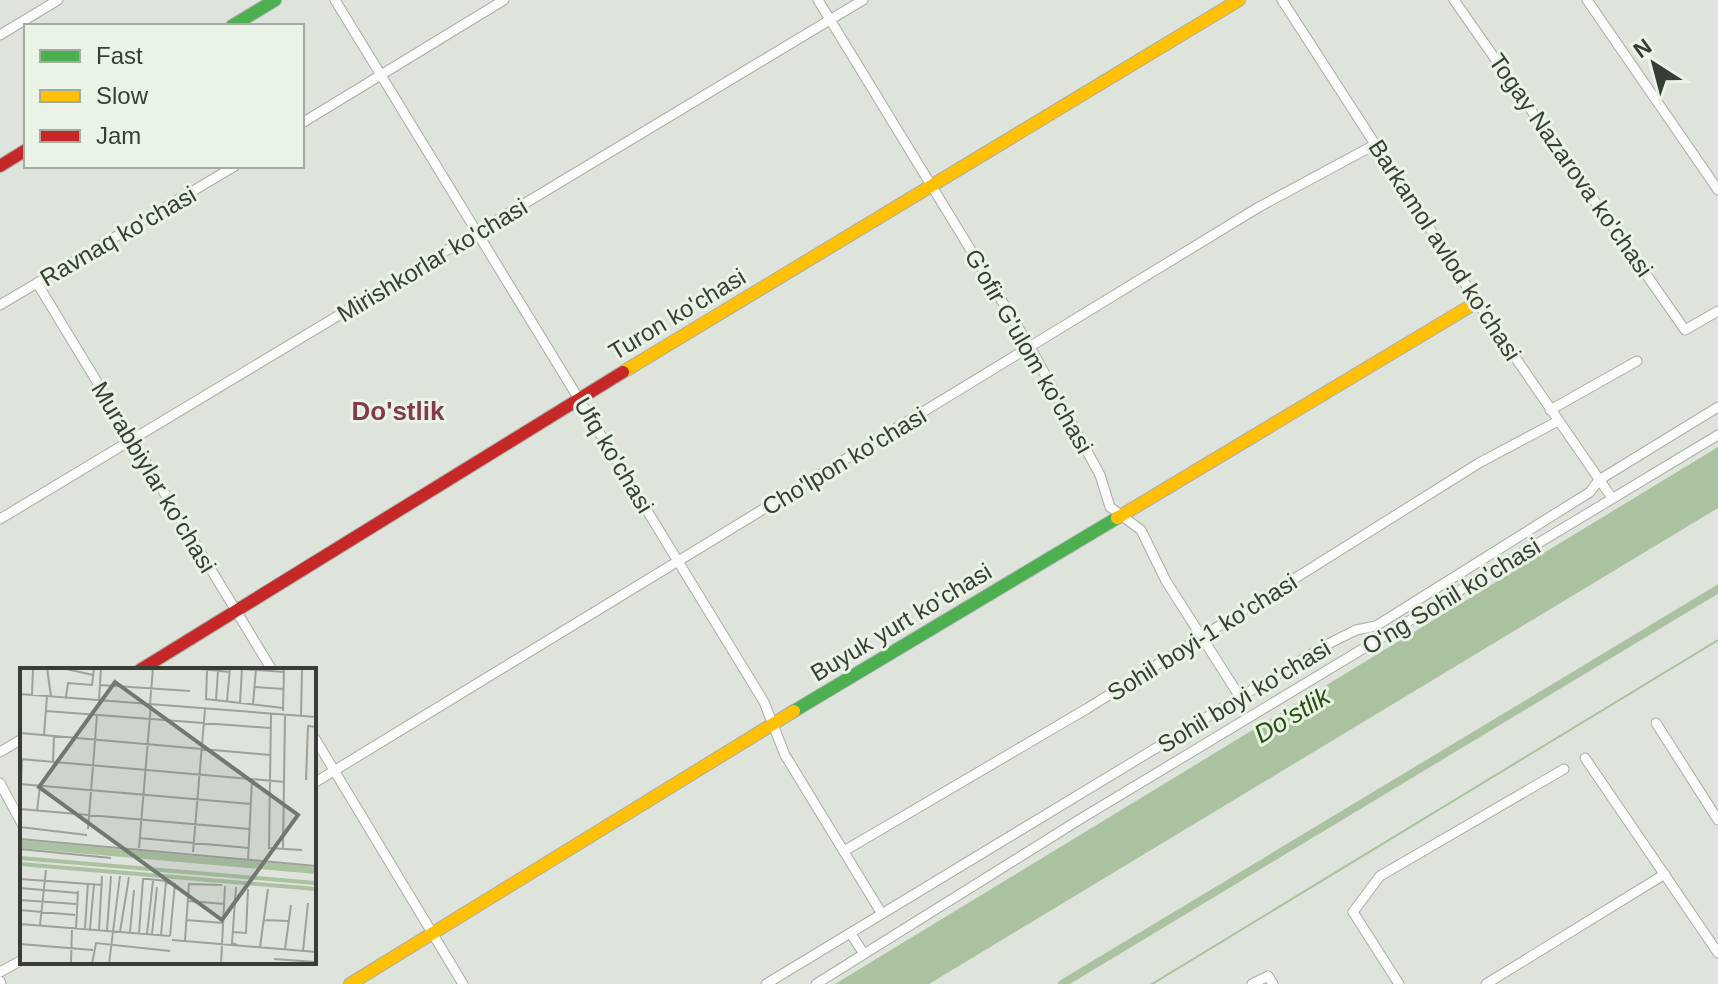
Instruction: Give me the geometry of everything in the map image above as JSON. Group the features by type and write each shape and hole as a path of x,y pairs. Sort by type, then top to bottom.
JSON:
{"street":[{"path":"0,35 58,0"},
{"path":"235,24 275,0"},
{"name":"Ufq ko'chasi","path":"335,0 764,702 785,755 882,914"},
{"path":"304,122 504,0"},
{"name":"G'ofir G'ulom ko'chasi","path":"818,0 1030,347 1100,475 1110,507 1141,530 1166,581 1240,697"},
{"name":"Mirishkorlar ko'chasi","path":"0,519 863,0"},
{"name":"Turon ko'chasi","path":"143,668 235,609 1239,0"},
{"name":"Barkamol avlod ko'chasi","path":"1282,0 1477,302 1612,498"},
{"name":"Togay Nazarova ko'chasi","path":"1454,0 1685,330 1718,311"},
{"path":"1587,0 1718,190"},
{"name":"Cho'lpon ko'chasi","path":"316,782 1259,207 1376,144"},
{"path":"0,166 24,151"},
{"name":"Ravnaq ko'chasi","path":"0,305 232,168"},
{"name":"Murabbiylar ko'chasi","path":"37,283 271,668"},
{"name":"Buyuk yurt ko'chasi","path":"350,984 773,724 1477,302"},
{"path":"1550,410 1637,361"},
{"name":"Sohil boyi ko'chasi","path":"766,984 1328,644 1356,630 1376,626 1590,492 1599,480 1718,407"},
{"name":"Sohil boyi-1 ko'chasi","path":"844,851 1088,708 1201,634 1329,559 1479,463 1558,421"},
{"name":"O'ng Sohil ko'chasi","path":"816,984 1718,435"},
{"path":"1656,723 1718,820"},
{"path":"0,752 20,740"},
{"path":"316,740 463,984"},
{"path":"1585,758 1718,953"},
{"path":"1399,984 1353,912 1380,876 1564,769"},
{"path":"0,783 20,820"},
{"path":"1486,984 1665,874"},
{"path":"851,934 864,954"},
{"path":"0,972 20,961"},
{"path":"1252,984 1270,980"}],"water":[{"path":"1718,447 1718,508 929,984 835,984"}],"waterway":[{"path":"1062,984 1718,589"},
{"path":"1152,984 1718,640"}],"traffic: fast":[{"path":"235,24 275,0"},
{"path":"794,711 1117,518"}],"traffic: slow":[{"path":"623,372 1239,0"},
{"path":"1117,518 1477,302"},
{"path":"350,984 794,711"}],"traffic: jam":[{"path":"0,166 24,151"},
{"path":"143,668 623,372"}],"district":[{"name":"Do'stlik","path":"398,411"}]}
